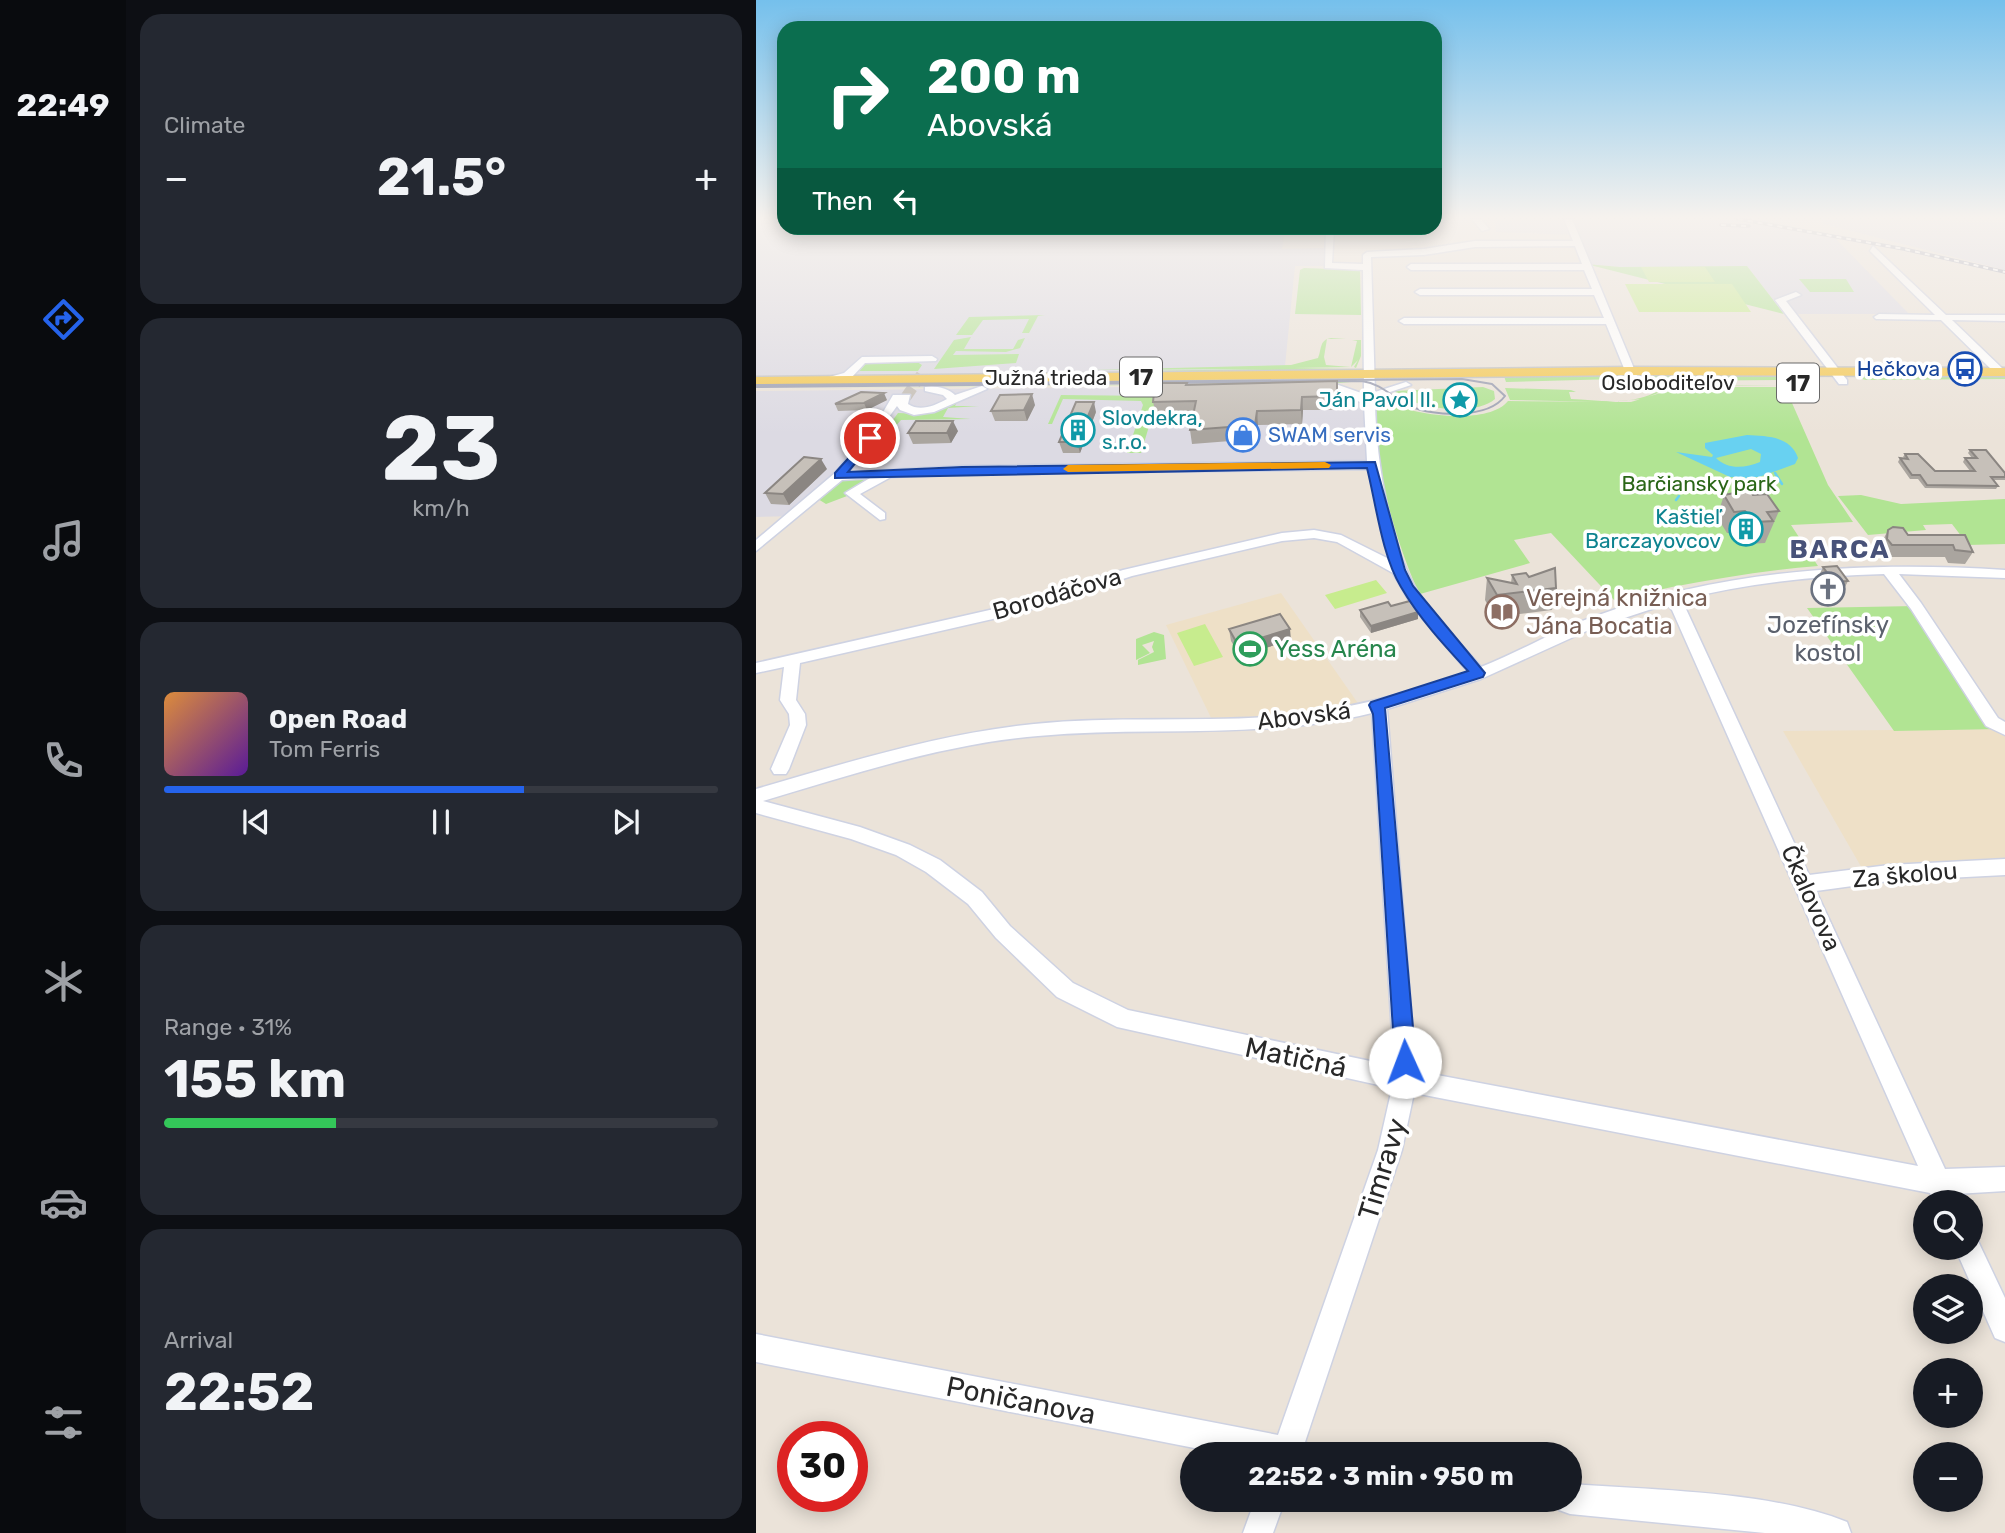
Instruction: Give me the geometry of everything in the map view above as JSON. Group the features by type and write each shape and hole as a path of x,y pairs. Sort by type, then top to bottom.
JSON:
{"main road":[{"name":"Osloboditeľov","path":"1333,381 2003,375"},
{"name":"Južná trieda","path":"756,381 1333,381"},
{"name":"Južná trieda","path":"756,391 1333,381"}],"street":[{"path":"1367,291 1366,358 1371,465 1399,570 1417,603 1478,673"},
{"path":"1916,291 2003,375"},
{"path":"1420,292 1598,292 1633,377"},
{"path":"1796,295 1780,300 1839,377"},
{"path":"1879,317 2005,317"},
{"path":"1404,321 1608,321"},
{"path":"1366,358 1378,369 1402,380"},
{"path":"1333,381 1354,371 1366,358"},
{"path":"821,380 852,372 862,360 932,359 924,371"},
{"path":"852,372 858,377 875,380"},
{"path":"1369,402 1402,380"},
{"path":"1333,381 1369,402"},
{"path":"756,547 839,476 901,397 903,406 915,411 936,409 952,399 982,389"},
{"path":"929,390 947,393 952,399"},
{"path":"839,476 888,472 1371,465"},
{"path":"880,516 851,493 880,480 888,472"},
{"name":"Borodáčova","path":"756,668 1019,608 1128,573 1282,537 1314,534 1358,546 1399,570"},
{"name":"Borodáčova","path":"1358,546 1390,539"},
{"path":"1888,570 2002,729"},
{"name":"Abovská","path":"756,796 861,764 1003,734 1296,720 1377,705 1478,673 1598,620 1670,597 1795,574 1888,570 2005,574"},
{"name":"Čkalovova","path":"1670,597 1679,609 1942,1190"},
{"path":"780,769 798,725 797,714 788,700 792,661"},
{"name":"Timravy","path":"1295,1442 1390,1150 1405,1080 1405,1042 1381,714 1377,705"},
{"name":"Matičná","path":"756,806 853,832 903,850 933,866 975,898 1003,932 1065,990 1125,1020 1933,1190"},
{"name":"Za školou","path":"1805,884 1889,873 2005,867"},
{"name":"Matičná","path":"1953,1190 2005,1179"},
{"path":"1974,1260 2005,1328"},
{"name":"Poničanova","path":"756,1348 1235,1442"},
{"path":"1582,1500 1713,1508 1798,1522 1836,1533"},
{"path":"1258,1533 1266,1512"}],"shaded area":[{"path":"756,291 1293,291 1284,376 756,381"},
{"path":"1766,291 1886,291 1909,314 1784,314"},
{"path":"1330,385 1369,402 1371,465 839,476 795,516 756,517 756,391"},
{"path":"1281,593 1362,709 1215,726 1166,625"},
{"path":"2005,729 2005,867 1867,877 1783,731"}],"green space":[{"path":"1298,291 1360,291 1361,315 1295,314"},
{"path":"1628,291 1736,291 1751,312 1639,312"},
{"path":"1691,291 1766,291 1784,314"},
{"path":"1809,291 1854,292 1810,292"},
{"path":"1045,315 1038,316 1029,333 1022,333 1029,319 983,320 972,335 956,335 969,317"},
{"path":"971,337 964,349 1013,349 1018,340 1025,338 1020,348 1006,352 956,351 953,355 1019,354 1016,363 934,369 954,340"},
{"path":"1327,339 1324,357 1326,365 1351,367 1294,368 1354,369 1142,375 1144,371 1263,369 1092,370 1291,365 1318,358"},
{"path":"1352,340 1361,340 1361,356 1356,368 1354,367 1358,360 1351,367 1357,341"},
{"path":"917,362 922,365 918,371 857,371 863,364"},
{"path":"1637,374 1776,375 1779,380 1656,381"},
{"path":"2005,374 2005,379 1866,380 1846,375"},
{"path":"1504,376 1626,377 1617,379 1506,382"},
{"path":"1351,382 1340,383 756,389"},
{"path":"1677,385 1783,385 1677,386 1642,399 1630,400"},
{"path":"1483,387 1494,391 1495,399 1486,405 1460,409 1429,406 1394,391"},
{"name":"Barčiansky park","path":"1680,387 1785,387 1828,485 1853,522 1791,525 1818,566 1727,577 1614,600 1551,533 1514,540 1530,563 1420,594 1395,528 1380,471 1376,444 1377,404 1393,404 1429,414 1466,416 1491,412 1508,401 1631,402"},
{"path":"1505,388 1571,390 1576,392 1569,392 1571,399 1618,401 1510,400"},
{"path":"1061,395 1158,396 1141,453 1127,453 1143,405 1141,401 1063,399 1052,424 1048,424"},
{"path":"960,397 955,406 979,406 948,408 943,417 971,419 901,420 885,438 873,440 881,436 898,413 930,412 953,403"},
{"path":"876,476 873,481 844,493 847,496 826,504 818,499 839,480"},
{"path":"1861,495 1901,504 2005,499 2005,544 1968,545 1952,524 1923,525 1926,530 1868,535 1838,496"},
{"path":"1376,580 1387,593 1335,609 1325,595"},
{"path":"1916,606 2000,729 1894,731 1807,608"},
{"path":"1205,624 1223,657 1194,666 1177,633"},
{"path":"1154,632 1164,635 1166,659 1138,665 1138,660 1154,652 1154,641 1142,645 1150,653 1136,660 1136,639"}],"water":[{"path":"1747,435 1770,437 1790,445 1798,458 1795,464 1759,477 1730,477 1676,452 1712,457 1705,448 1705,443","holes":["1751,449 1761,454 1760,462 1743,467 1726,465 1716,458"]}],"building":[{"path":"1337,381 1337,396 1302,397 1301,410 1257,411 1255,425 1190,430 1196,401 1153,402 1155,383 1187,383 1186,385"},
{"path":"861,392 884,393 864,403 835,404"},
{"path":"1032,394 1024,410 991,411 1000,395"},
{"path":"1076,402 1094,402 1077,442 1059,442"},
{"path":"916,421 953,421 947,433 908,433"},
{"path":"1970,450 1986,450 2005,473 2005,477 1991,477 1998,486 1927,485 1920,475 1912,475 1900,458 1908,459 1905,454 1918,454 1935,471 1975,471 1965,458 1977,458"},
{"path":"804,457 821,459 783,494 765,493"},
{"path":"1750,490 1753,495 1767,494 1779,511 1767,512 1773,521 1756,522 1745,511 1734,512 1724,495"},
{"path":"1893,527 1903,528 1908,535 1965,535 1973,552 1955,550 1953,545 1892,545 1887,539 1888,530"},
{"path":"1837,566 1848,581 1834,582 1823,567"},
{"path":"1555,568 1556,588 1497,595 1487,578 1517,584 1512,575 1526,573 1529,577"},
{"path":"1410,601 1418,612 1371,626 1360,610 1388,602 1391,606"},
{"path":"1280,614 1290,629 1238,645 1229,629"}],"waterway":[{"path":"1775,473 1782,484"},
{"path":"1746,478 1752,487"},
{"path":"1676,500 1679,496"}],"tunnel":[{"path":"906,397 924,371"}],"tram line":[{"path":"756,385 1462,379 1492,384 1505,396 1486,409 1446,414 1420,410 1382,388 1362,381 756,387"}],"slow traffic":[{"path":"1068,469 1325,465"}],"place":[{"name":"Hečkova","path":"1965,369"},
{"name":"Ján Pavol II.","path":"1460,400"},
{"name":"Slovdekra, s.r.o.","path":"1078,430"},
{"name":"SWAM servis","path":"1243,435"},
{"name":"Kaštieľ Barczayovcov","path":"1746,529"},
{"name":"Jozefínsky kostol","path":"1828,589"},
{"name":"Verejná knižnica Jána Bocatia","path":"1502,612"},
{"name":"Yess Aréna","path":"1250,649"}],"district":[{"name":"BARCA","path":"1840,549"}],"route":[{"path":"870,438 839,476 962,470 1371,465 1399,570 1407,586 1432,622 1478,673 1377,705 1381,714 1405,1062"}]}
